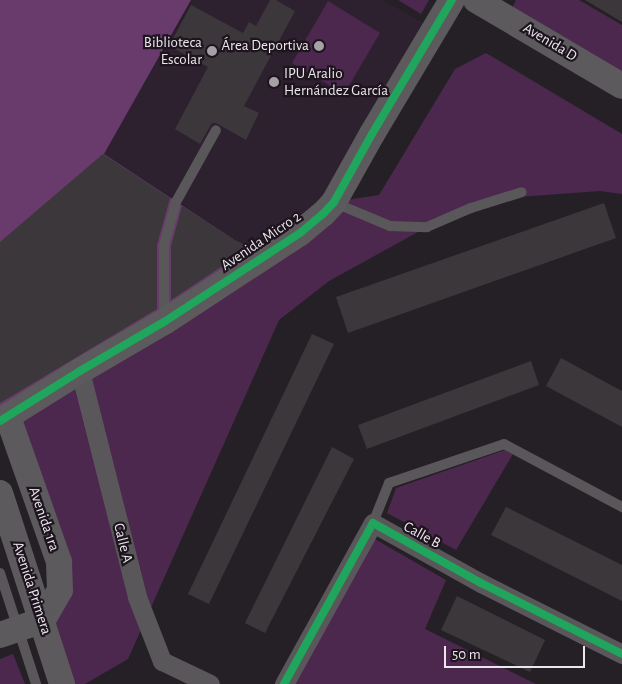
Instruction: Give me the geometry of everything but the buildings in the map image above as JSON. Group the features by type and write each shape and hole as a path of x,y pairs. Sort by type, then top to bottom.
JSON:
{"street":[{"name":"Avenida Micro 2","path":"4,419 80,371 164,322 300,233 334,202 452,0"},
{"name":"Avenida D","path":"476,0 622,86"},
{"name":"Calle A","path":"80,371 137,597 162,661 210,684"},
{"name":"Avenida 1ra","path":"4,419 59,562 60,590 43,620"},
{"name":"Avenida Primera","path":"0,493 43,620 62,684"},
{"path":"284,684 373,523"},
{"name":"Calle B","path":"373,523 481,583 622,654"},
{"path":"9,632 43,620"}],"lane":[{"path":"164,322 164,245 176,202 216,130"},
{"path":"334,202 390,226 427,227 471,208 522,192"},
{"path":"373,523 389,483 504,444 622,507"},
{"path":"0,573 9,632 36,684"}],"shaded area":[{"path":"0,0 191,0 104,154 236,241 267,254 8,417 0,405"},
{"name":"IPU Aralio Hernández García","path":"193,0 383,0 434,29 323,214 267,254 236,241 103,154"},
{"path":"398,0 429,0 421,14"},
{"path":"516,0 579,0 622,25 622,83 509,15"},
{"path":"328,1 380,33 344,94 292,63"},
{"path":"486,53 622,134 622,194 600,191 503,198 427,227 329,281 279,320 128,659 85,684 62,684 43,620 60,590 0,421 0,405 8,416 334,202 379,195 455,69"},
{"path":"505,450 513,454 456,550 387,513 396,488"},
{"path":"373,538 446,580 425,629 536,684 290,684"},
{"path":"13,654 25,684 0,684 0,659"}],"cycle path":[{"path":"0,421 164,322 300,233 323,214 334,202 452,0"},
{"path":"284,684 373,523 481,583 622,654"}],"place":[{"name":"Área Deportiva","path":"319,46"},
{"name":"Biblioteca Escolar","path":"212,51"},
{"name":"IPU Aralio Hernández García","path":"274,82"}]}
